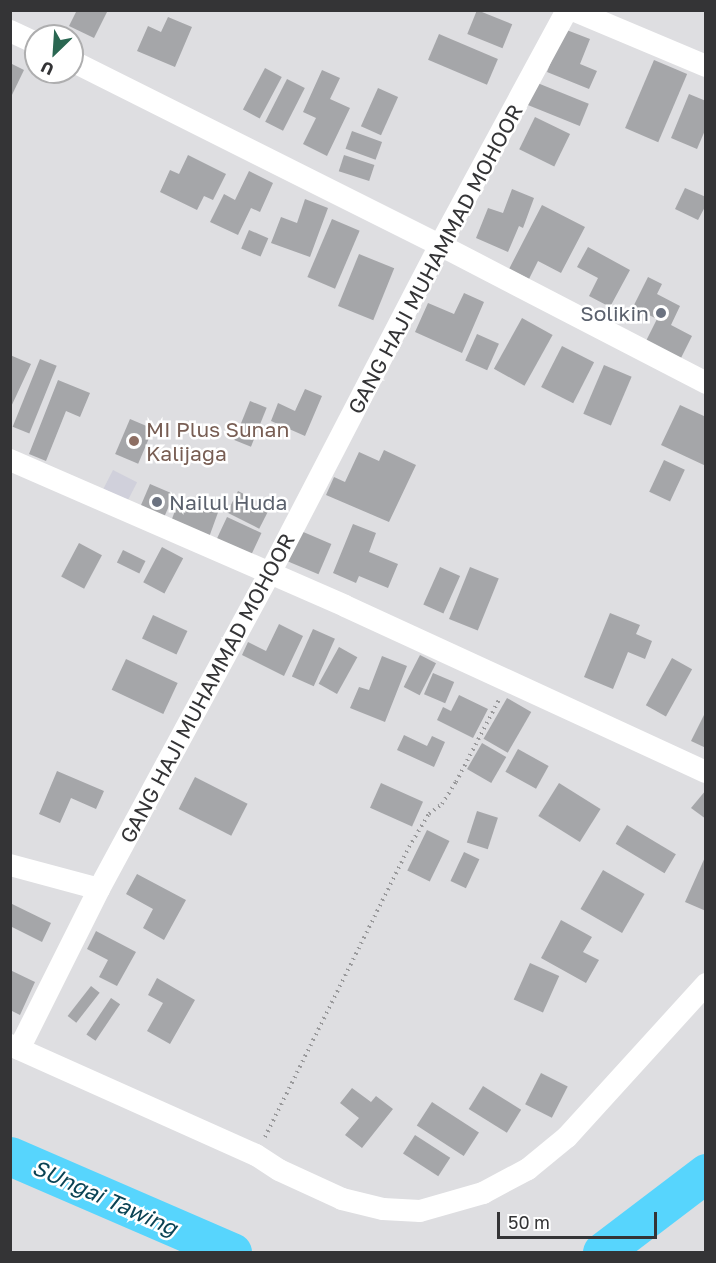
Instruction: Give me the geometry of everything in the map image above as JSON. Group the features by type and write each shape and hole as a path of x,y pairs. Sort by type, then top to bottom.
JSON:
{"street":[{"name":"GANG HAJI MUHAMMAD MOHOOR","path":"15,1047 270,573 440,245 567,10"},
{"path":"573,10 705,66"},
{"path":"10,31 24,37"},
{"path":"84,67 440,245 705,383"},
{"path":"10,460 270,573 705,772"},
{"path":"10,865 99,889"},
{"path":"15,1047 256,1155 279,1170 342,1199 383,1209 420,1211 483,1193 528,1169 567,1137 705,984"}],"path":[{"path":"256,1155 409,847 429,814 442,804 456,782 508,681"}],"shaded area":[{"path":"113,470 137,482 128,501 103,489"}],"building":[{"path":"77,10 108,10 94,38 84,33 84,24 70,24"},
{"path":"477,10 512,24 502,48 467,34"},
{"path":"168,17 192,27 175,67 137,51 148,26 161,32"},
{"path":"564,29 590,39 580,64 597,71 589,89 547,72"},
{"path":"439,34 498,59 487,85 428,60"},
{"path":"654,60 687,74 658,142 625,128"},
{"path":"10,63 24,70 10,99"},
{"path":"265,68 282,77 260,118 243,109"},
{"path":"322,70 340,78 330,99 350,108 327,156 303,144 316,118 303,112"},
{"path":"287,79 305,88 283,131 265,122"},
{"path":"535,82 589,104 580,126 526,104"},
{"path":"378,88 398,97 381,135 361,126"},
{"path":"689,94 706,101 706,128 697,149 671,138"},
{"path":"535,117 570,134 554,166 519,149"},
{"path":"352,131 382,142 376,160 346,149"},
{"path":"188,155 226,174 213,200 204,196 197,210 160,192 170,170 179,174"},
{"path":"344,155 374,165 369,181 339,171"},
{"path":"249,171 273,183 260,212 251,208 238,235 210,222 224,194 235,200"},
{"path":"685,188 706,197 706,205 698,220 675,209"},
{"path":"512,189 534,198 523,228 519,226 508,252 476,238 488,208 503,213"},
{"path":"305,199 328,208 310,257 271,243 281,217 297,223"},
{"path":"542,205 585,227 561,273 538,261 529,279 509,269"},
{"path":"332,219 360,231 335,289 307,277"},
{"path":"249,230 268,238 261,257 241,248"},
{"path":"588,247 630,270 610,307 589,296 598,278 577,267"},
{"path":"359,254 394,268 373,320 338,306"},
{"name":"Solikin","path":"648,277 662,284 657,294 680,306 671,325 692,336 681,358 646,341 657,319 633,307"},
{"path":"464,293 484,302 462,353 415,332 428,303 454,314"},
{"path":"522,318 553,335 524,386 494,369"},
{"path":"477,334 499,344 487,370 465,360"},
{"path":"562,346 594,362 573,403 541,387"},
{"path":"10,355 31,364 10,409"},
{"path":"40,359 57,366 29,433 13,427"},
{"path":"604,365 632,377 611,426 583,414"},
{"path":"58,380 90,393 80,417 66,411 46,461 29,454"},
{"path":"305,389 322,396 305,436 271,421 278,403 295,411"},
{"path":"250,401 267,408 251,447 234,440"},
{"path":"680,405 706,417 706,466 661,445"},
{"name":"MI Plus Sunan Kalijaga","path":"130,419 153,429 138,464 115,454"},
{"path":"384,450 416,465 389,522 326,495 334,477 345,482 359,452 379,461"},
{"path":"664,460 685,470 670,501 649,492"},
{"name":"Nailul Huda","path":"150,484 174,494 163,519 139,509"},
{"path":"238,491 270,507 259,529 227,512"},
{"path":"180,497 219,511 209,536 171,522"},
{"path":"227,517 261,533 251,555 217,539"},
{"path":"353,524 376,533 369,552 398,564 388,588 359,576 356,583 333,573"},
{"path":"301,531 331,544 318,574 288,561"},
{"path":"79,543 102,555 84,589 61,577"},
{"path":"162,547 183,558 164,594 143,582"},
{"path":"123,550 145,561 139,574 117,563"},
{"path":"440,567 460,576 443,613 423,604"},
{"path":"470,567 499,579 478,631 449,619"},
{"path":"610,613 640,625 636,634 652,641 645,659 628,652 613,689 584,677"},
{"path":"153,615 187,631 176,655 142,639"},
{"path":"279,624 303,636 284,676 242,655 248,642 266,651"},
{"path":"313,629 335,639 314,686 292,677"},
{"path":"339,647 357,657 337,694 319,684"},
{"path":"420,655 436,663 420,695 404,687"},
{"path":"382,656 407,666 385,722 350,708 359,687 369,690"},
{"path":"672,658 692,669 666,716 646,705"},
{"path":"126,659 178,683 163,714 112,690"},
{"path":"433,673 454,682 445,703 424,694"},
{"path":"459,695 488,709 473,738 437,720 443,707 451,711"},
{"path":"507,698 531,712 508,753 484,739"},
{"path":"706,711 706,748 691,741"},
{"path":"404,735 427,746 432,736 445,742 434,767 397,750"},
{"path":"482,743 506,757 491,783 467,769"},
{"path":"518,749 549,766 536,789 505,772"},
{"path":"57,771 104,791 96,809 71,798 60,823 39,814"},
{"path":"195,777 248,804 231,836 179,809"},
{"path":"381,783 423,802 412,826 370,808"},
{"path":"559,783 601,809 580,842 538,816"},
{"path":"706,790 706,819 691,808"},
{"path":"477,811 498,818 488,849 467,842"},
{"path":"627,825 676,854 665,873 616,844"},
{"path":"427,830 449,841 430,881 407,870"},
{"path":"464,852 479,859 466,888 450,881"},
{"path":"706,855 706,911 685,902"},
{"path":"603,870 645,894 622,933 580,909"},
{"path":"137,874 186,900 164,940 143,928 153,909 126,894"},
{"path":"10,903 51,923 42,942 10,926"},
{"path":"561,920 592,937 583,952 599,960 586,983 541,958"},
{"path":"96,931 136,952 117,986 99,977 108,960 87,949"},
{"path":"530,963 559,976 543,1013 514,1000"},
{"path":"10,970 35,982 20,1015 10,1010"},
{"path":"157,978 195,1000 170,1044 147,1031 163,1003 148,995"},
{"path":"91,986 100,993 76,1023 68,1016"},
{"path":"111,998 120,1004 96,1041 86,1034"},
{"path":"541,1073 568,1087 552,1118 525,1104"},
{"path":"483,1086 521,1110 507,1133 469,1109"},
{"path":"352,1088 371,1102 376,1096 393,1109 362,1148 345,1135 359,1118 340,1103"},
{"path":"432,1102 479,1132 464,1156 417,1125"},
{"path":"415,1135 450,1158 438,1176 403,1153"}],"waterway":[{"name":"SUngai Tawing","path":"10,1156 232,1252"},
{"name":"SUngai Tawing","path":"602,1252 706,1173"}],"place":[{"name":"Solikin","path":"661,313"},
{"name":"MI Plus Sunan Kalijaga","path":"134,441"},
{"name":"Nailul Huda","path":"157,502"}]}
